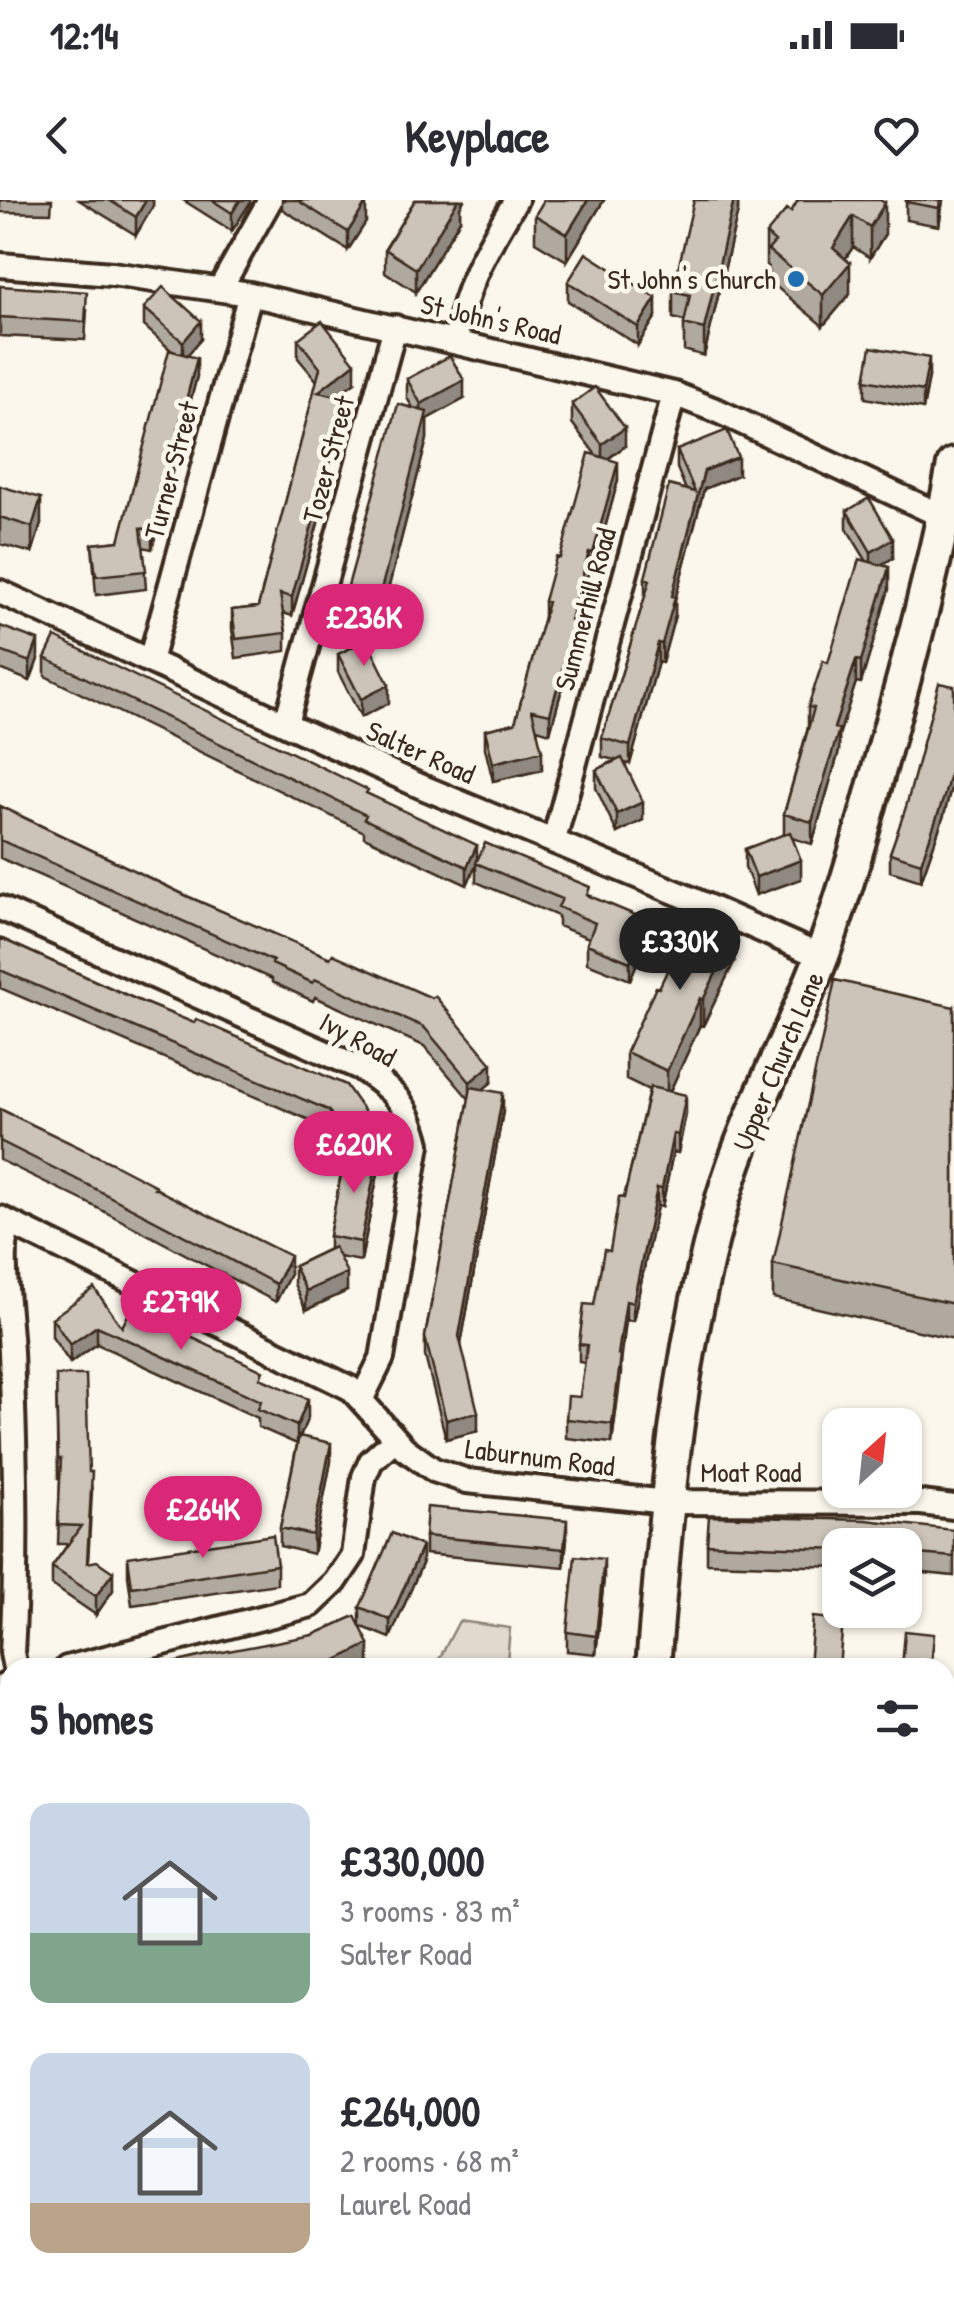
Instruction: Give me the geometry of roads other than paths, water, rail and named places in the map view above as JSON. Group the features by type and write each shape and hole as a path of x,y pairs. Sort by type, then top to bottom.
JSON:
{"main road":[{"name":"Upper Church Lane","path":"654,1658 666,1502 686,1346 724,1196 767,1080 822,957 856,853 944,517 954,465"}],"street":[{"path":"220,289 270,200"},
{"path":"456,342 470,284 483,254 516,200"},
{"name":"St John's Road","path":"0,265 112,274 250,294 674,394 944,517"},
{"name":"Turner Street","path":"150,661 250,294"},
{"name":"Tozer Street","path":"286,723 395,327"},
{"name":"Summerhill Road","path":"554,840 674,394"},
{"name":"Salter Road","path":"0,592 420,786 822,957"},
{"name":"Ivy Road","path":"0,908 360,1068 402,1100 418,1144 382,1358 361,1400"},
{"path":"4,1220 1,1242 9,1316 7,1436 13,1658"},
{"name":"Laburnum Road","path":"4,1220 350,1388 395,1439 434,1470 466,1481 666,1502"},
{"path":"106,1658 311,1606 354,1555 364,1478 372,1461 395,1439"},
{"name":"Moat Road","path":"666,1502 920,1503 954,1507"}],"place":[{"name":"St John's Church","path":"796,279"}]}
